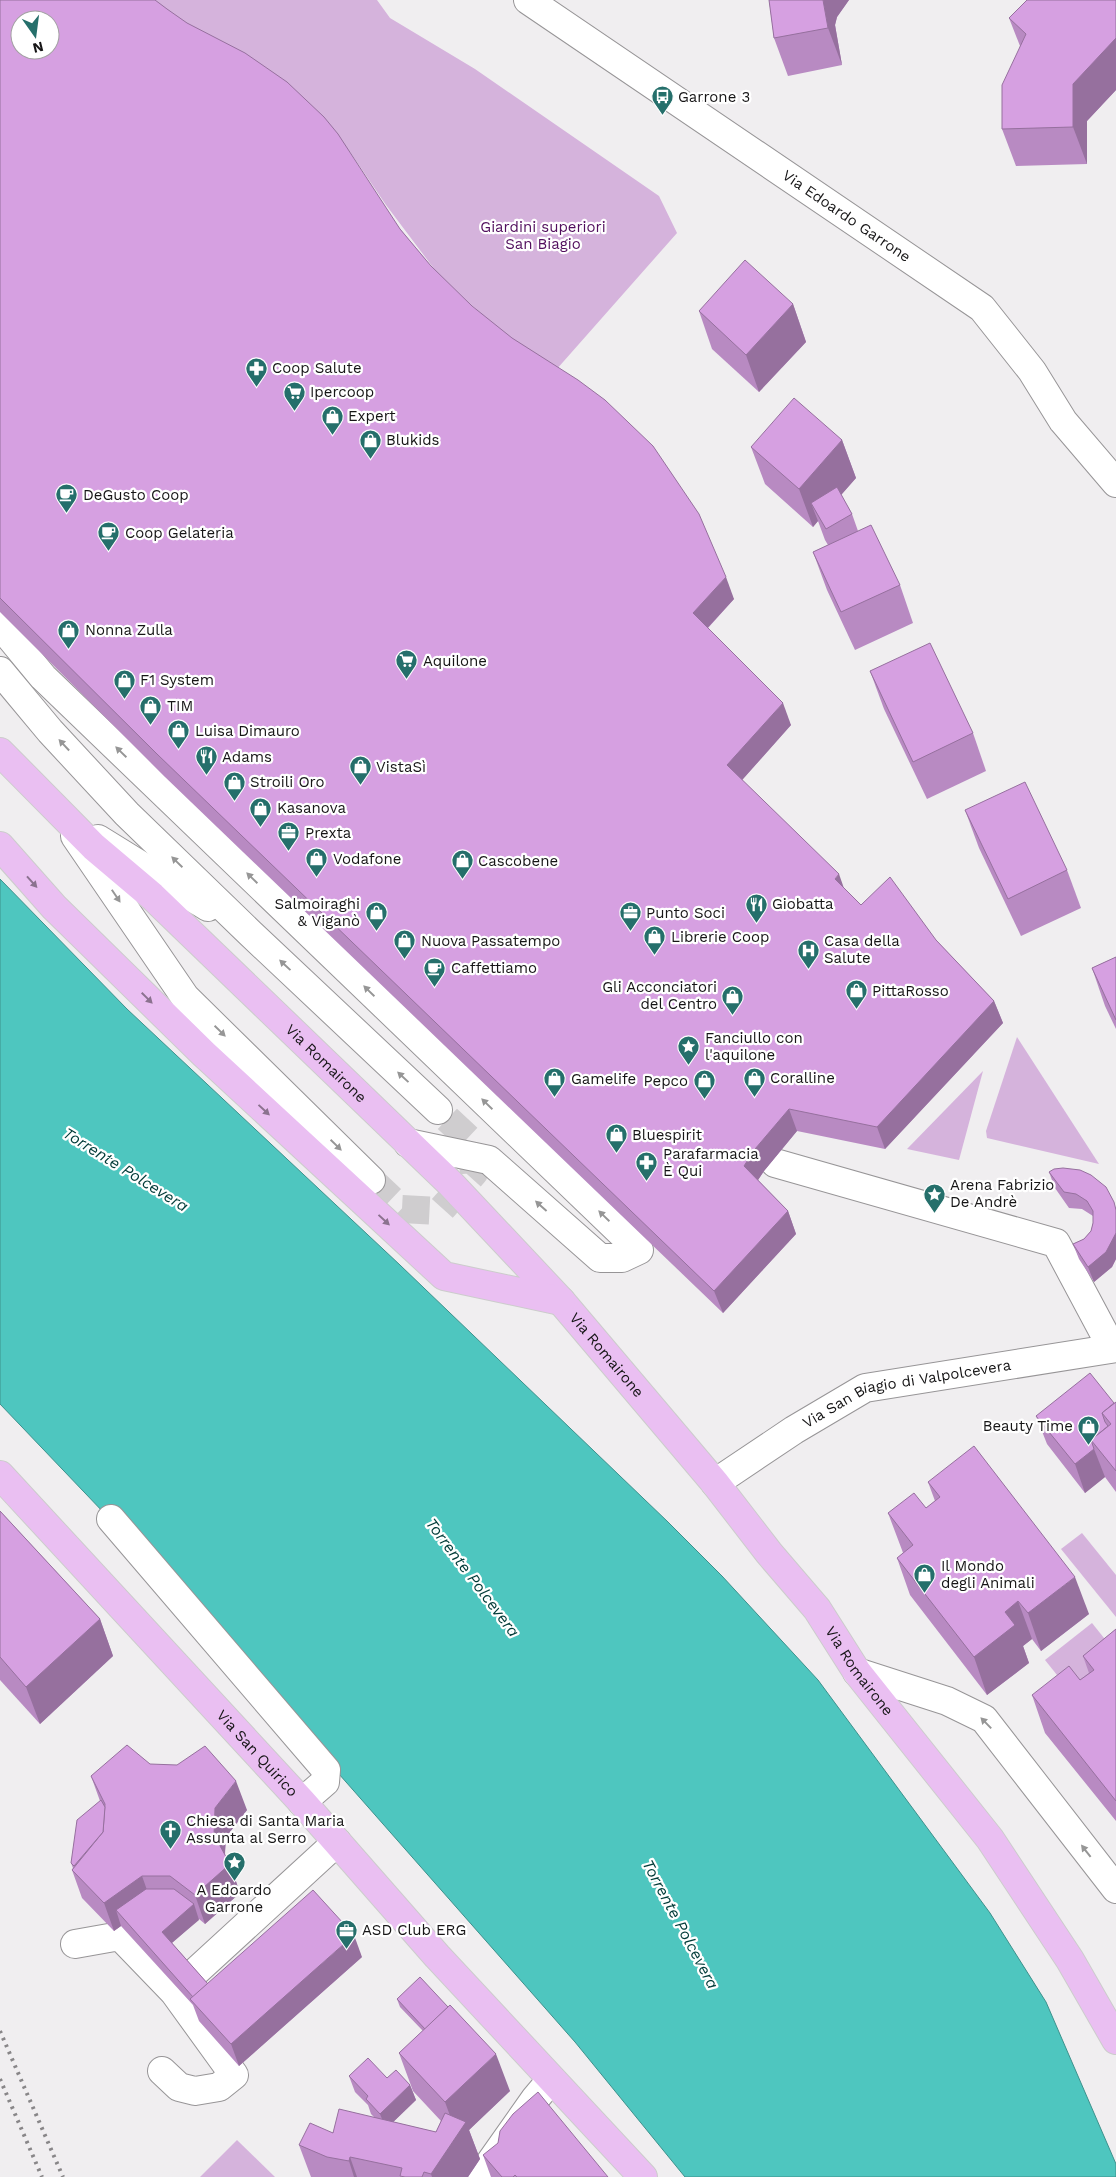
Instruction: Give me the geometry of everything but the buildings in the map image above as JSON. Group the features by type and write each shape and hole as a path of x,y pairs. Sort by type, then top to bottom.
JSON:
{"main road":[{"name":"Via Romairone","path":"0,752 59,812 97,844 152,896 449,1182 561,1301 715,1483 769,1553 817,1609 857,1672 990,1839 1070,1960 1116,2040"},
{"path":"0,846 54,906 204,1054 444,1276 561,1301"},
{"name":"Via San Quirico","path":"0,1475 302,1802 437,1956 643,2177"}],"street":[{"name":"Via Edoardo Garrone","path":"528,0 982,308 1032,371 1063,420 1116,483"},
{"path":"0,625 43,677 160,781 639,1250 622,1258 600,1258 489,1160 408,1143"},
{"path":"0,671 50,731 128,814 250,933 438,1110"},
{"path":"160,781 97,844 250,933"},
{"path":"59,812 185,997 371,1180"},
{"path":"775,1163 1056,1243 1114,1348"},
{"name":"Via San Biagio di Valpolcevera","path":"715,1483 794,1430 865,1388 1114,1348"},
{"path":"111,1519 326,1770 324,1782 302,1802"},
{"path":"857,1672 947,1701 984,1719 1116,1889"},
{"path":"181,1985 337,1842"},
{"path":"75,1944 120,1936 181,1985 234,2075 219,2087 195,2091 179,2087 162,2071"},
{"path":"480,2177 535,2099 552,2080"}],"green space":[{"name":"Giardini superiori San Biagio","path":"145,0 377,0 390,18 475,69 659,196 677,233 556,370 507,338 438,274 386,205 350,152 301,97"},
{"path":"1017,1037 1099,1164 987,1138 986,1131"},
{"path":"983,1071 959,1160 907,1149"},
{"path":"1082,1533 1116,1575 1116,1617 1061,1549"},
{"path":"1092,1623 1116,1653 1073,1695 1045,1660"},
{"path":"237,2140 275,2177 200,2177"}],"water":[{"name":"Torrente Polcevera","path":"0,879 127,1009 400,1265 668,1522 722,1576 818,1680 990,1913 1046,2002 1116,2164 1116,2177 685,2177 575,2042 169,1581 0,1404"}],"tunnel":[{"path":"371,1180 402,1209 440,1211 474,1173 471,1141 438,1110"}],"railway":[{"path":"0,2031 63,2177"},
{"path":"0,2079 42,2177"}],"place":[{"name":"Garrone 3","path":"662,116"},
{"name":"Coop Salute","path":"256,387"},
{"name":"Ipercoop","path":"294,411"},
{"name":"Expert","path":"332,435"},
{"name":"Blukids","path":"370,459"},
{"name":"DeGusto Coop","path":"67,514"},
{"name":"Coop Gelateria","path":"109,552"},
{"name":"Nonna Zulla","path":"69,649"},
{"name":"Aquilone","path":"407,680"},
{"name":"F1 System","path":"124,699"},
{"name":"TIM","path":"151,725"},
{"name":"Luisa Dimauro","path":"179,750"},
{"name":"Adams","path":"206,776"},
{"name":"VistaSì","path":"360,786"},
{"name":"Stroili Oro","path":"234,801"},
{"name":"Kasanova","path":"261,827"},
{"name":"Prexta","path":"289,852"},
{"name":"Vodafone","path":"317,878"},
{"name":"Cascobene","path":"462,880"},
{"name":"Giobatta","path":"756,923"},
{"name":"Salmoiraghi & Viganò","path":"376,932"},
{"name":"Punto Soci","path":"630,932"},
{"name":"Librerie Coop","path":"655,956"},
{"name":"Nuova Passatempo","path":"405,960"},
{"name":"Casa della Salute","path":"808,969"},
{"name":"Caffettiamo","path":"435,987"},
{"name":"PittaRosso","path":"856,1010"},
{"name":"Gli Acconciatori del Centro","path":"733,1015"},
{"name":"Fanciullo con l'aquilone","path":"689,1066"},
{"name":"Coralline","path":"754,1097"},
{"name":"Gamelife","path":"555,1098"},
{"name":"Pepco","path":"704,1100"},
{"name":"Bluespirit","path":"616,1154"},
{"name":"Parafarmacia È Qui","path":"647,1182"},
{"name":"Arena Fabrizio De Andrè","path":"934,1213"},
{"name":"Beauty Time","path":"1089,1445"},
{"name":"Il Mondo degli Animali","path":"925,1594"},
{"name":"Chiesa di Santa Maria Assunta al Serro","path":"170,1849"},
{"name":"A Edoardo Garrone","path":"234,1881"},
{"name":"ASD Club ERG","path":"346,1949"}]}
